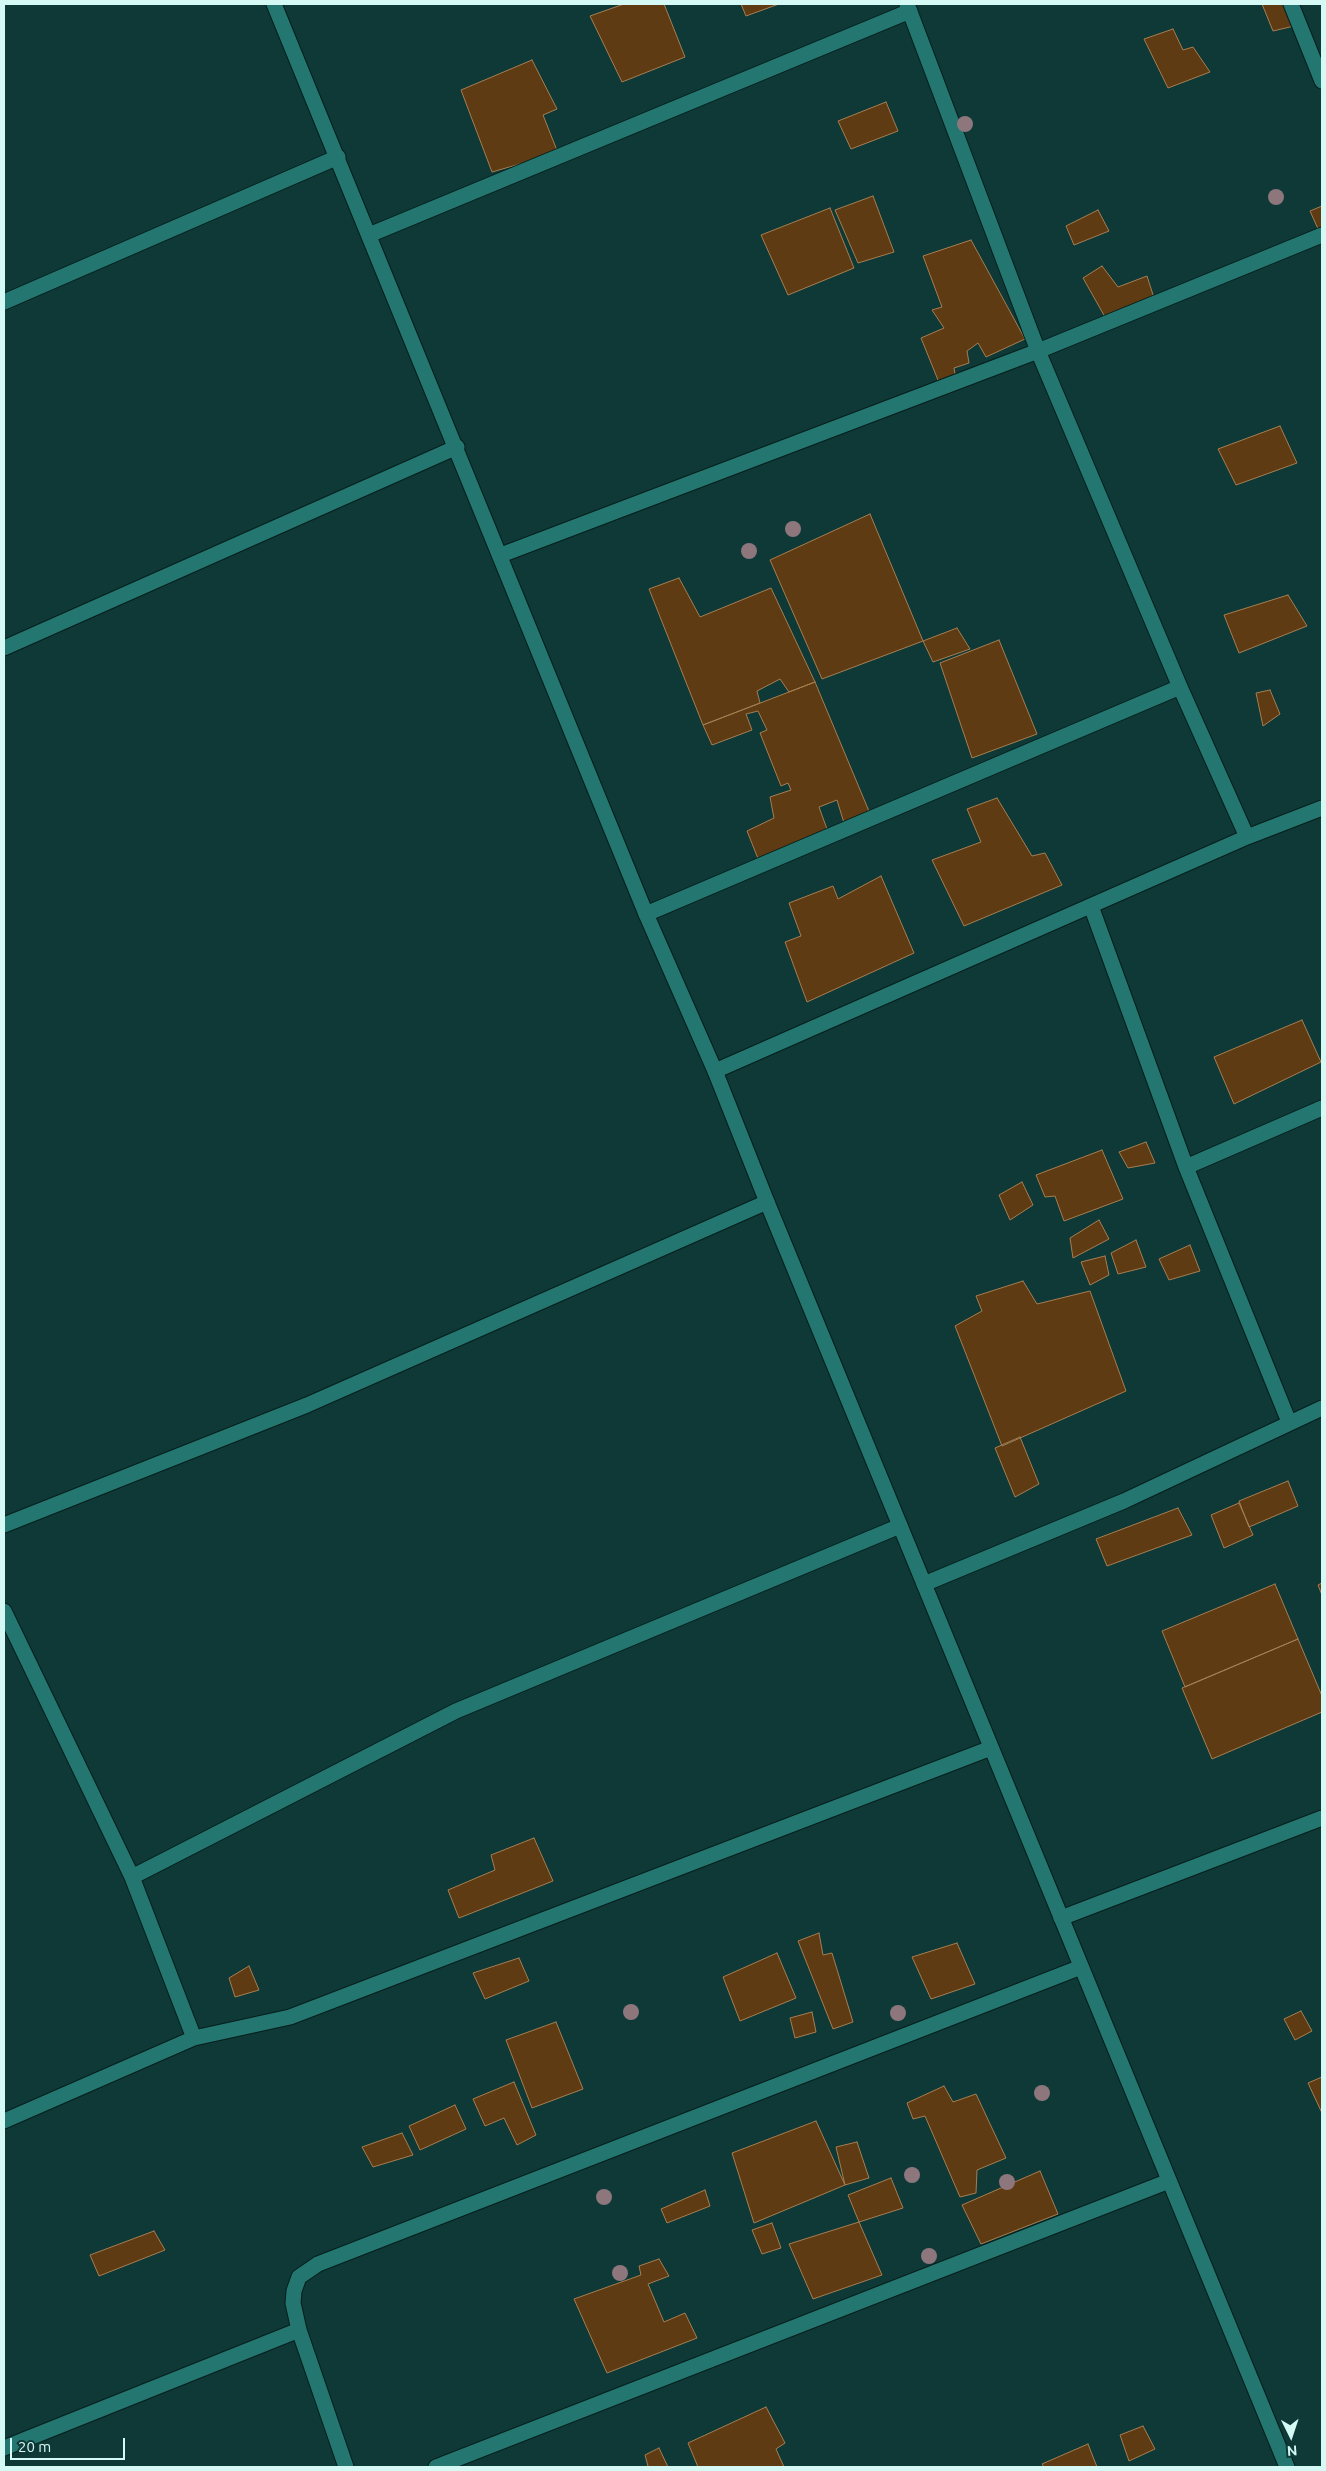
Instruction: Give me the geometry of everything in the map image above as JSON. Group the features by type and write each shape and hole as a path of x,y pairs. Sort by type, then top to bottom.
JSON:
{"street":[{"path":"274,4 457,446 646,914 715,1071 767,1202 1287,2467"},
{"path":"1291,4 1322,81"},
{"path":"369,235 908,7 1038,351 1180,687 1247,837"},
{"path":"4,302 338,157"},
{"path":"501,554 1038,351 1322,235"},
{"path":"4,648 457,446"},
{"path":"646,914 1180,687"},
{"path":"715,1071 1247,837 1322,808"},
{"path":"1092,906 1186,1168 1289,1422"},
{"path":"1186,1168 1322,1108"},
{"path":"4,1525 307,1405 767,1202"},
{"path":"924,1584 1124,1501 1322,1408"},
{"path":"132,1877 456,1711 900,1526"},
{"path":"4,1611 132,1877 194,2038"},
{"path":"4,2121 194,2038 290,2017 991,1748"},
{"path":"1061,1918 1322,1818"},
{"path":"346,2467 299,2330 293,2303 294,2291 300,2277 318,2264 1081,1967"},
{"path":"436,2467 1170,2181"},
{"path":"4,2448 299,2330"}],"building":[{"path":"624,4 664,4 685,57 622,82 590,16"},
{"path":"741,4 779,4 746,16"},
{"path":"1262,4 1284,4 1294,26 1273,31"},
{"path":"1173,29 1183,50 1193,47 1210,72 1168,88 1144,39"},
{"path":"532,60 557,109 543,115 558,153 492,172 461,90"},
{"path":"886,102 898,131 851,149 838,121"},
{"path":"873,196 894,252 858,263 835,210"},
{"path":"1322,206 1322,229 1319,231 1310,211"},
{"path":"830,208 854,268 788,295 761,235"},
{"path":"1098,210 1109,231 1074,245 1066,226"},
{"path":"971,240 1025,339 986,357 978,343 967,351 969,363 954,368 956,379 940,385 921,338 944,328 932,310 942,307 923,256"},
{"path":"1102,266 1118,287 1147,276 1155,301 1105,317 1083,278"},
{"path":"1280,426 1297,463 1236,485 1218,449"},
{"path":"870,514 923,641 822,679 770,560"},
{"path":"679,578 700,617 771,588 815,682 789,692 780,679 757,691 760,703 703,725 649,589"},
{"path":"1288,595 1307,626 1239,653 1224,615"},
{"path":"957,628 970,649 933,662 923,641"},
{"path":"999,640 1037,734 972,758 940,663"},
{"path":"815,682 871,816 844,823 837,800 819,807 827,829 759,861 747,831 774,818 770,797 791,790 788,783 781,786 760,733 767,730 758,711 746,714 752,730 712,745 703,725"},
{"path":"1270,690 1280,714 1263,726 1256,693"},
{"path":"997,798 1032,856 1045,853 1062,885 964,926 932,860 981,842 967,809"},
{"path":"881,876 914,953 807,1002 785,942 801,936 789,903 833,886 838,899"},
{"path":"1302,1020 1321,1062 1234,1104 1214,1057"},
{"path":"1146,1142 1155,1163 1128,1168 1119,1152"},
{"path":"1102,1150 1123,1199 1064,1221 1055,1196 1045,1197 1036,1175"},
{"path":"1022,1182 1033,1205 1010,1220 999,1195"},
{"path":"1099,1220 1109,1239 1073,1258 1070,1238"},
{"path":"1136,1240 1146,1267 1118,1274 1111,1253"},
{"path":"1190,1245 1200,1271 1169,1280 1159,1259"},
{"path":"1105,1256 1109,1275 1090,1285 1081,1262"},
{"path":"1023,1281 1037,1304 1090,1291 1126,1391 1002,1446 955,1326 982,1311 976,1296"},
{"path":"1020,1437 1039,1484 1015,1497 995,1448"},
{"path":"1288,1481 1298,1506 1249,1527 1239,1501"},
{"path":"1239,1503 1253,1535 1224,1548 1211,1515"},
{"path":"1178,1508 1192,1535 1107,1566 1096,1539"},
{"path":"1322,1583 1322,1595 1318,1585"},
{"path":"1275,1584 1298,1639 1185,1687 1162,1631"},
{"path":"1298,1639 1322,1696 1322,1712 1212,1759 1182,1688"},
{"path":"534,1838 553,1881 459,1918 448,1890 495,1870 491,1855"},
{"path":"819,1933 823,1955 832,1953 853,2022 833,2029 798,1941"},
{"path":"957,1943 975,1984 931,1999 912,1957"},
{"path":"777,1953 796,1998 740,2021 723,1977"},
{"path":"519,1958 529,1981 485,1999 473,1973"},
{"path":"249,1966 259,1990 235,1997 229,1978"},
{"path":"1301,2011 1312,2031 1295,2040 1284,2019"},
{"path":"812,2012 816,2032 795,2038 790,2018"},
{"path":"556,2022 583,2089 532,2108 506,2040"},
{"path":"1322,2077 1322,2113 1308,2083"},
{"path":"514,2082 536,2135 517,2145 504,2118 485,2126 473,2099"},
{"path":"944,2086 953,2102 976,2094 1006,2158 977,2170 976,2193 960,2197 925,2116 913,2119 907,2103"},
{"path":"455,2105 466,2129 420,2150 409,2126"},
{"path":"816,2121 845,2185 754,2223 732,2153"},
{"path":"402,2133 413,2155 373,2167 362,2147"},
{"path":"857,2142 869,2178 845,2185 836,2147"},
{"path":"1040,2171 1058,2214 981,2244 962,2205"},
{"path":"891,2178 903,2208 859,2222 848,2195"},
{"path":"705,2190 710,2206 667,2223 661,2209"},
{"path":"859,2222 882,2275 813,2299 789,2244"},
{"path":"772,2223 781,2248 762,2254 752,2230"},
{"path":"154,2231 165,2250 99,2276 90,2255"},
{"path":"659,2259 669,2276 648,2284 664,2322 685,2313 697,2338 607,2373 574,2299 641,2275 639,2266"},
{"path":"766,2407 785,2443 776,2449 784,2467 698,2467 688,2443"},
{"path":"1143,2426 1155,2449 1129,2461 1120,2435"},
{"path":"1088,2444 1097,2467 1044,2467 1042,2464"},
{"path":"659,2448 668,2467 644,2467 648,2466 645,2455"}]}
